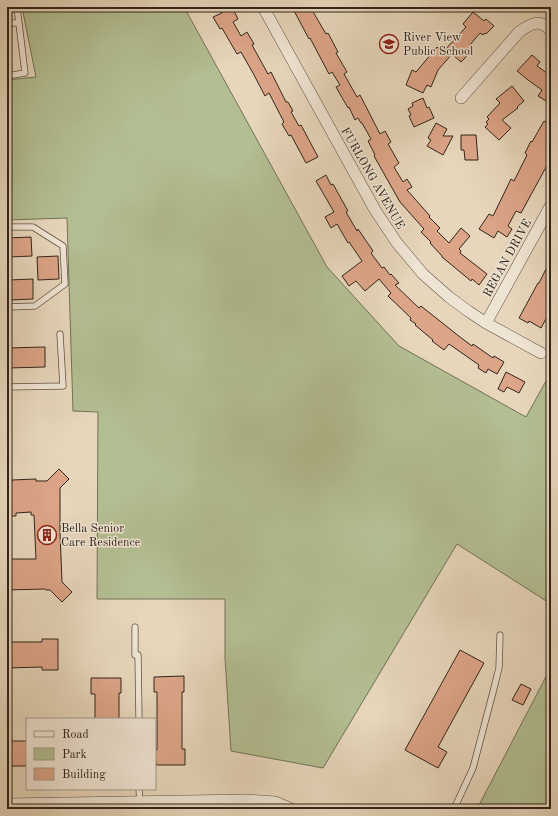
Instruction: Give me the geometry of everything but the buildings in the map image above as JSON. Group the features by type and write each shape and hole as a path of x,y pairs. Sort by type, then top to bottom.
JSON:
{"street":[{"name":"FURLONG AVENUE","path":"263,7 375,210 393,238 423,274 449,297 486,322 541,353"},
{"path":"461,98 519,32 527,26 536,22 544,24 551,32"},
{"name":"REGAN DRIVE","path":"486,322 551,205"},
{"path":"7,805 140,803 191,806 261,802 275,803 289,809"}],"lane":[{"path":"7,76 25,73 17,7"},
{"path":"7,24 19,23"},
{"path":"7,227 33,227 63,246 65,284 35,306 7,307"},
{"path":"7,387 63,386 60,334"},
{"path":"135,627 139,718"},
{"path":"454,809 473,768 499,668 500,635"},
{"path":"139,790 140,803"}],"green space":[{"path":"22,7 184,7 327,267 399,346 526,417 551,372 551,604 457,544 323,768 231,751 225,658 225,599 97,599 98,412 73,411 67,218 7,220 7,80 36,77"},
{"path":"551,667 551,809 477,809"}],"place":[{"name":"River View Public School","path":"389,44"},
{"name":"Bella Senior Care Residence","path":"47,535"}]}
